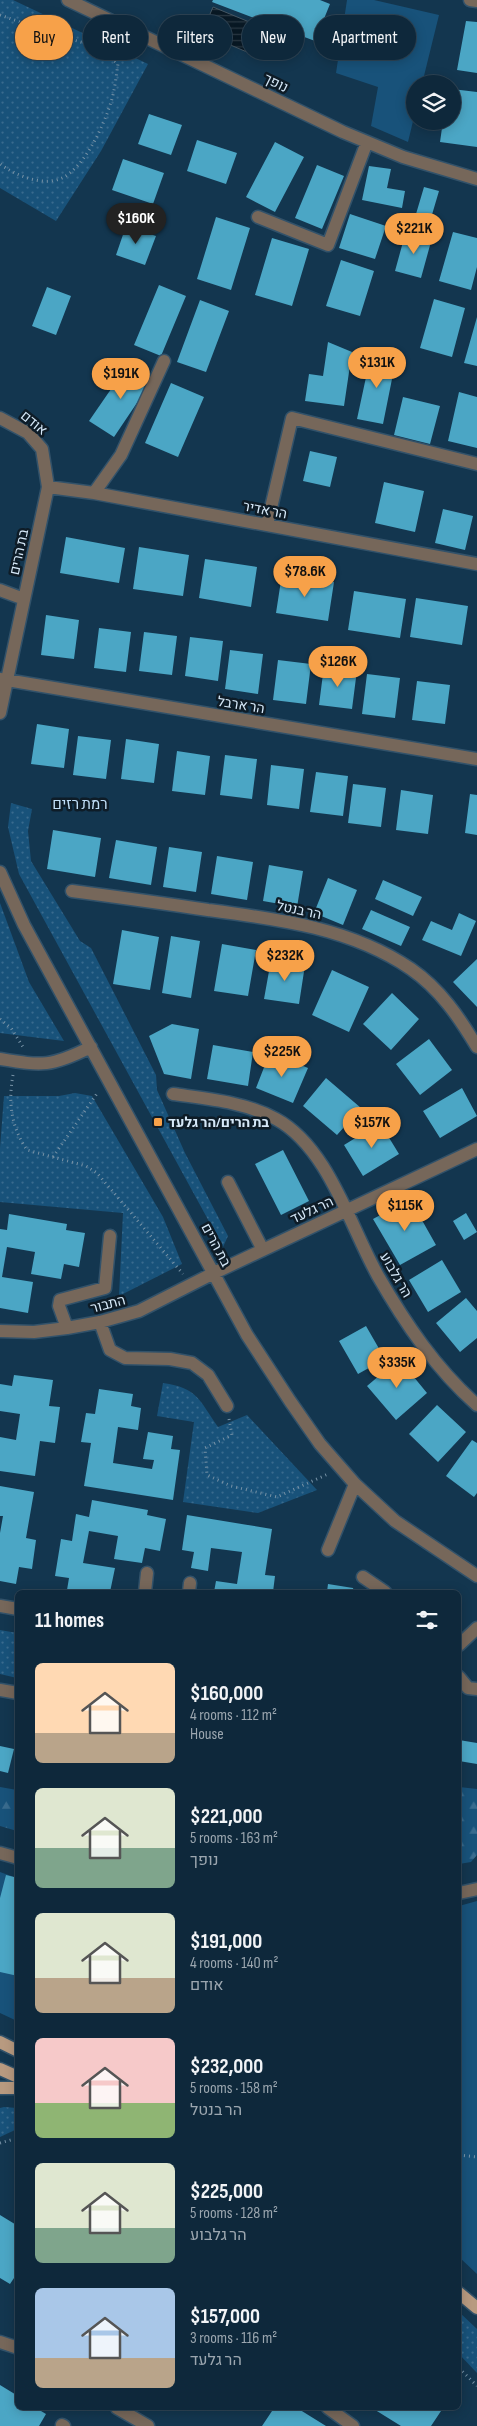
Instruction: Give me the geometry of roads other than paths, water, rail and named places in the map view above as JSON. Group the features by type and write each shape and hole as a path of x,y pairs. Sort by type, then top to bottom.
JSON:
{"main road":[{"path":"0,2042 15,2050"},
{"path":"0,2069 15,2076"},
{"path":"0,2088 15,2088"},
{"path":"461,2296 475,2306"}],"street":[{"name":"נופך","path":"68,0 366,142 403,157 477,179"},
{"path":"470,0 477,1"},
{"path":"258,217 328,245 366,142"},
{"path":"94,493 121,455 164,361"},
{"name":"אודם","path":"0,418 28,433 42,449 48,487"},
{"path":"267,525 292,418 477,464"},
{"name":"הר אדיר","path":"48,487 94,493 477,564"},
{"name":"בת הרים","path":"0,712 3,680 24,599 48,487"},
{"path":"0,590 24,599"},
{"name":"הר ארבל","path":"3,680 477,759"},
{"name":"בת הרים","path":"0,872 24,925 247,1335 284,1393 320,1444 355,1484 395,1521 477,1576"},
{"name":"הר בנטל","path":"72,891 278,920 351,939 411,970 435,989 458,1014 477,1047"},
{"path":"0,1060 48,1065 68,1059 91,1047"},
{"name":"הר גלבוע","path":"173,1094 229,1102 256,1110 277,1119 297,1133 314,1151 378,1276 415,1334 438,1364 477,1405"},
{"name":"הר גלעד","path":"214,1273 477,1149"},
{"path":"228,1182 263,1250"},
{"path":"67,1328 60,1300 105,1288 110,1236"},
{"name":"התבור","path":"0,1331 34,1332 100,1322 139,1311 214,1273"},
{"path":"100,1322 110,1350 125,1358 170,1359 192,1363 208,1375 227,1406"},
{"path":"328,1550 355,1484"},
{"path":"145,1590 147,1573"},
{"path":"363,1577 382,1590"},
{"path":"0,1606 15,1608"},
{"path":"461,1643 477,1628"},
{"path":"461,1679 468,1688 477,1689"},
{"path":"0,1690 15,1693"},
{"path":"0,1853 15,1857"},
{"path":"461,1893 477,1889"},
{"path":"0,2342 15,2347"},
{"path":"119,2410 135,2423 148,2426"},
{"path":"331,2410 353,2426"}],"place":[{"name":"בת הרים/הר גלעד","path":"158,1122"}],"district":[{"name":"רמת רזים","path":"80,804"}]}
